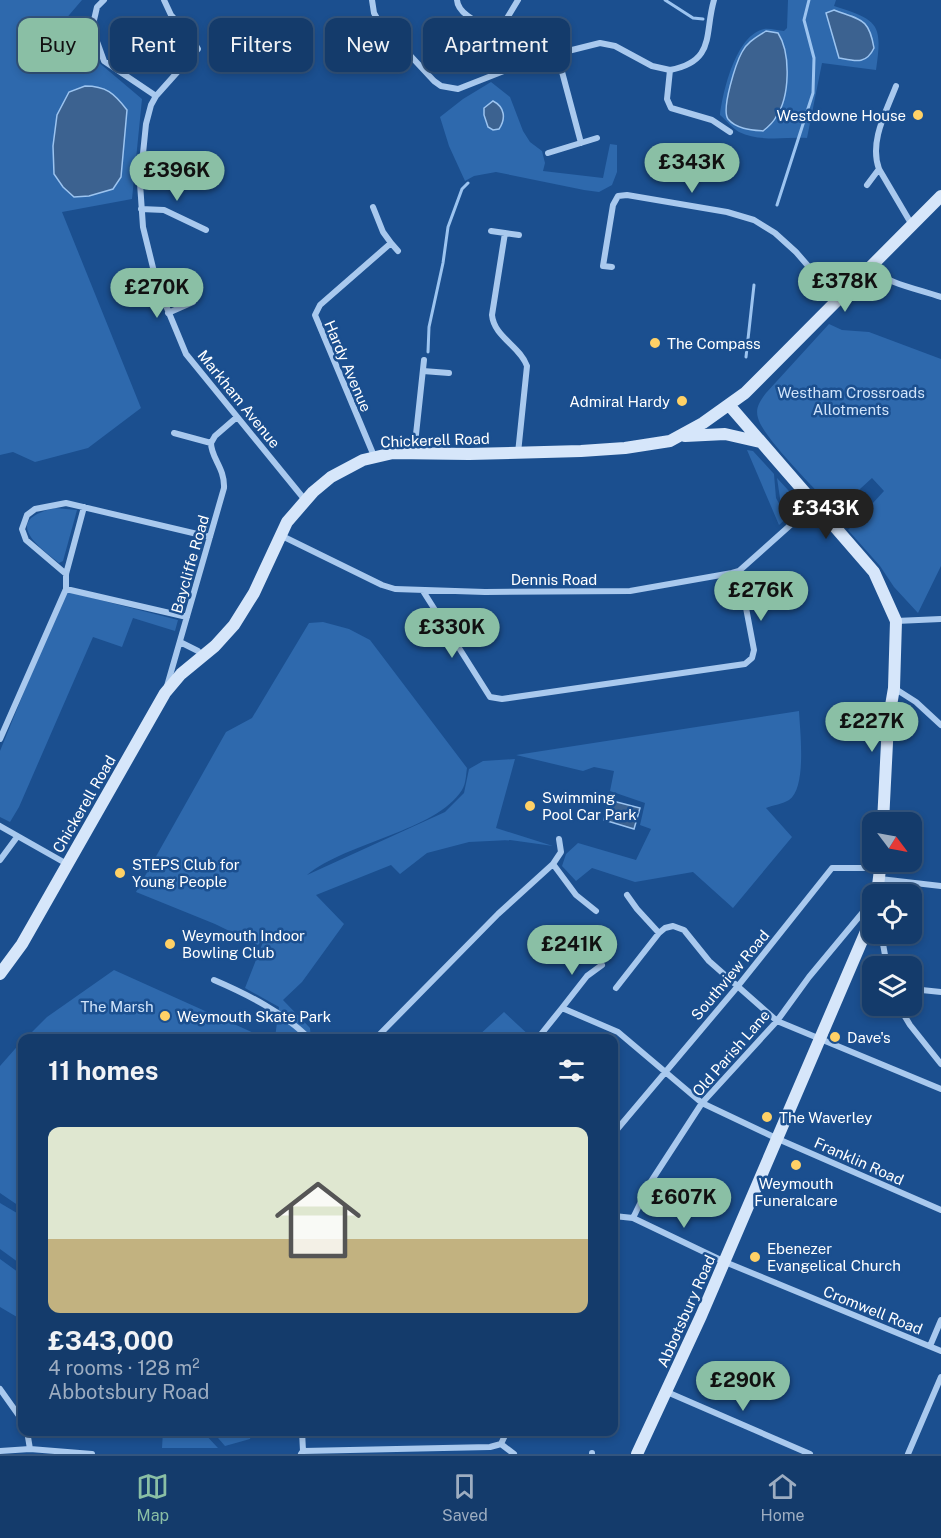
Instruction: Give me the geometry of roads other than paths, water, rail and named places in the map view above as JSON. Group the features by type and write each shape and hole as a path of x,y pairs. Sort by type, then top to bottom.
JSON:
{"main road":[{"name":"Chickerell Road","path":"0,974 22,944 165,693 181,674 221,640 239,618 260,581 280,535 305,500 331,477 351,465 374,456 625,448 662,443 679,437 729,405 760,380 833,303 941,196"},
{"path":"729,405 874,573 896,621 894,688 888,723 884,812"},
{"path":"679,437 725,434 761,443"},
{"name":"Abbotsbury Road","path":"637,1454 725,1262 862,943"}],"street":[{"path":"104,0 97,7 94,20 95,36 104,61 156,96"},
{"name":"Markham Avenue","path":"164,0 171,15 191,37 198,49 156,96 146,124 140,183 141,209 157,284 186,354 305,500"},
{"path":"372,0 374,13 379,22 423,69"},
{"path":"457,0 457,6 462,12 472,18"},
{"path":"507,18 518,0"},
{"path":"570,50 600,43 608,44 652,66 670,70 688,66 699,56 710,31 714,0"},
{"path":"670,70 667,99 671,108 712,120 730,132"},
{"path":"426,72 441,86 458,89 502,72"},
{"path":"562,72 581,143"},
{"path":"896,86 877,141 875,160 912,225"},
{"path":"548,153 597,138"},
{"path":"867,185 879,169"},
{"path":"603,266 614,202 621,195 627,195 727,212 761,224 796,252 833,303"},
{"path":"373,207 383,232 398,251"},
{"path":"141,209 164,210 206,230"},
{"path":"491,231 519,234"},
{"path":"505,233 492,318 495,326 523,357 527,366 518,453"},
{"name":"Hardy Avenue","path":"374,456 315,315 320,305 391,243"},
{"path":"595,264 612,267"},
{"path":"870,267 887,279 941,297"},
{"path":"168,313 194,302"},
{"path":"414,453 424,360"},
{"path":"423,371 449,373"},
{"path":"174,433 211,443 215,436 237,417"},
{"name":"Baycliffe Road","path":"165,693 222,496 224,481 220,466 211,449 211,443"},
{"path":"66,573 26,540 22,529 27,515 44,506 66,503 210,537"},
{"path":"423,591 490,697 502,699 746,664 752,658 754,650 739,571 814,504"},
{"path":"0,739 66,589 66,573 84,507"},
{"name":"Dennis Road","path":"280,535 382,585 395,589 630,591 739,571"},
{"path":"66,589 187,617"},
{"path":"896,621 941,619"},
{"path":"180,642 203,656"},
{"path":"894,688 916,702 941,725"},
{"path":"0,826 66,864"},
{"path":"0,860 18,837"},
{"path":"380,1034 498,914 554,864 561,852 559,839"},
{"path":"554,864 576,895 596,911"},
{"name":"Southview Road","path":"618,1128 738,986 832,868 862,869"},
{"path":"891,872 941,886"},
{"path":"627,895 659,933"},
{"name":"Old Parish Lane","path":"633,1218 650,1183 702,1103 777,1021 809,977 862,913"},
{"path":"616,988 659,933 665,928 674,926 684,930 708,961 777,1021 941,1089"},
{"path":"541,1034 587,976 602,965"},
{"path":"214,980 263,1004 297,1026 305,1034"},
{"path":"922,990 941,992"},
{"name":"Franklin Road","path":"562,1008 618,1032 702,1103 778,1139 941,1210"},
{"path":"905,1016 941,1064"},
{"path":"618,1216 633,1218"},
{"name":"Cromwell Road","path":"633,1218 725,1262 941,1351"},
{"path":"930,1346 941,1320"},
{"path":"908,1454 941,1377"},
{"path":"0,1389 18,1414"},
{"path":"667,1392 810,1454"},
{"path":"28,1436 30,1449"},
{"path":"302,1436 302,1452 490,1448 501,1444 505,1436"},
{"path":"501,1444 514,1454"},
{"path":"0,1451 30,1449 92,1454"}],"waterway":[{"path":"665,0 693,18 703,19"},
{"path":"777,205 813,93 814,58 804,20 809,0"},
{"path":"428,352 429,327 443,263 448,227 462,189 468,183"},
{"path":"746,357 754,285"}],"place":[{"name":"Westdowne House","path":"918,115"},
{"name":"The Compass","path":"655,343"},
{"name":"Admiral Hardy","path":"682,401"},
{"name":"Swimming Pool Car Park","path":"530,806"},
{"name":"STEPS Club for Young People","path":"120,873"},
{"name":"Weymouth Indoor Bowling Club","path":"170,944"},
{"name":"Weymouth Skate Park","path":"165,1016"},
{"name":"Dave's","path":"835,1037"},
{"name":"The Waverley","path":"767,1117"},
{"name":"Weymouth Funeralcare","path":"796,1165"},
{"name":"Ebenezer Evangelical Church","path":"755,1257"}],"park label":[{"name":"Westham Crossroads Allotments","path":"851,400"},
{"name":"The Marsh","path":"117,1006"}]}
